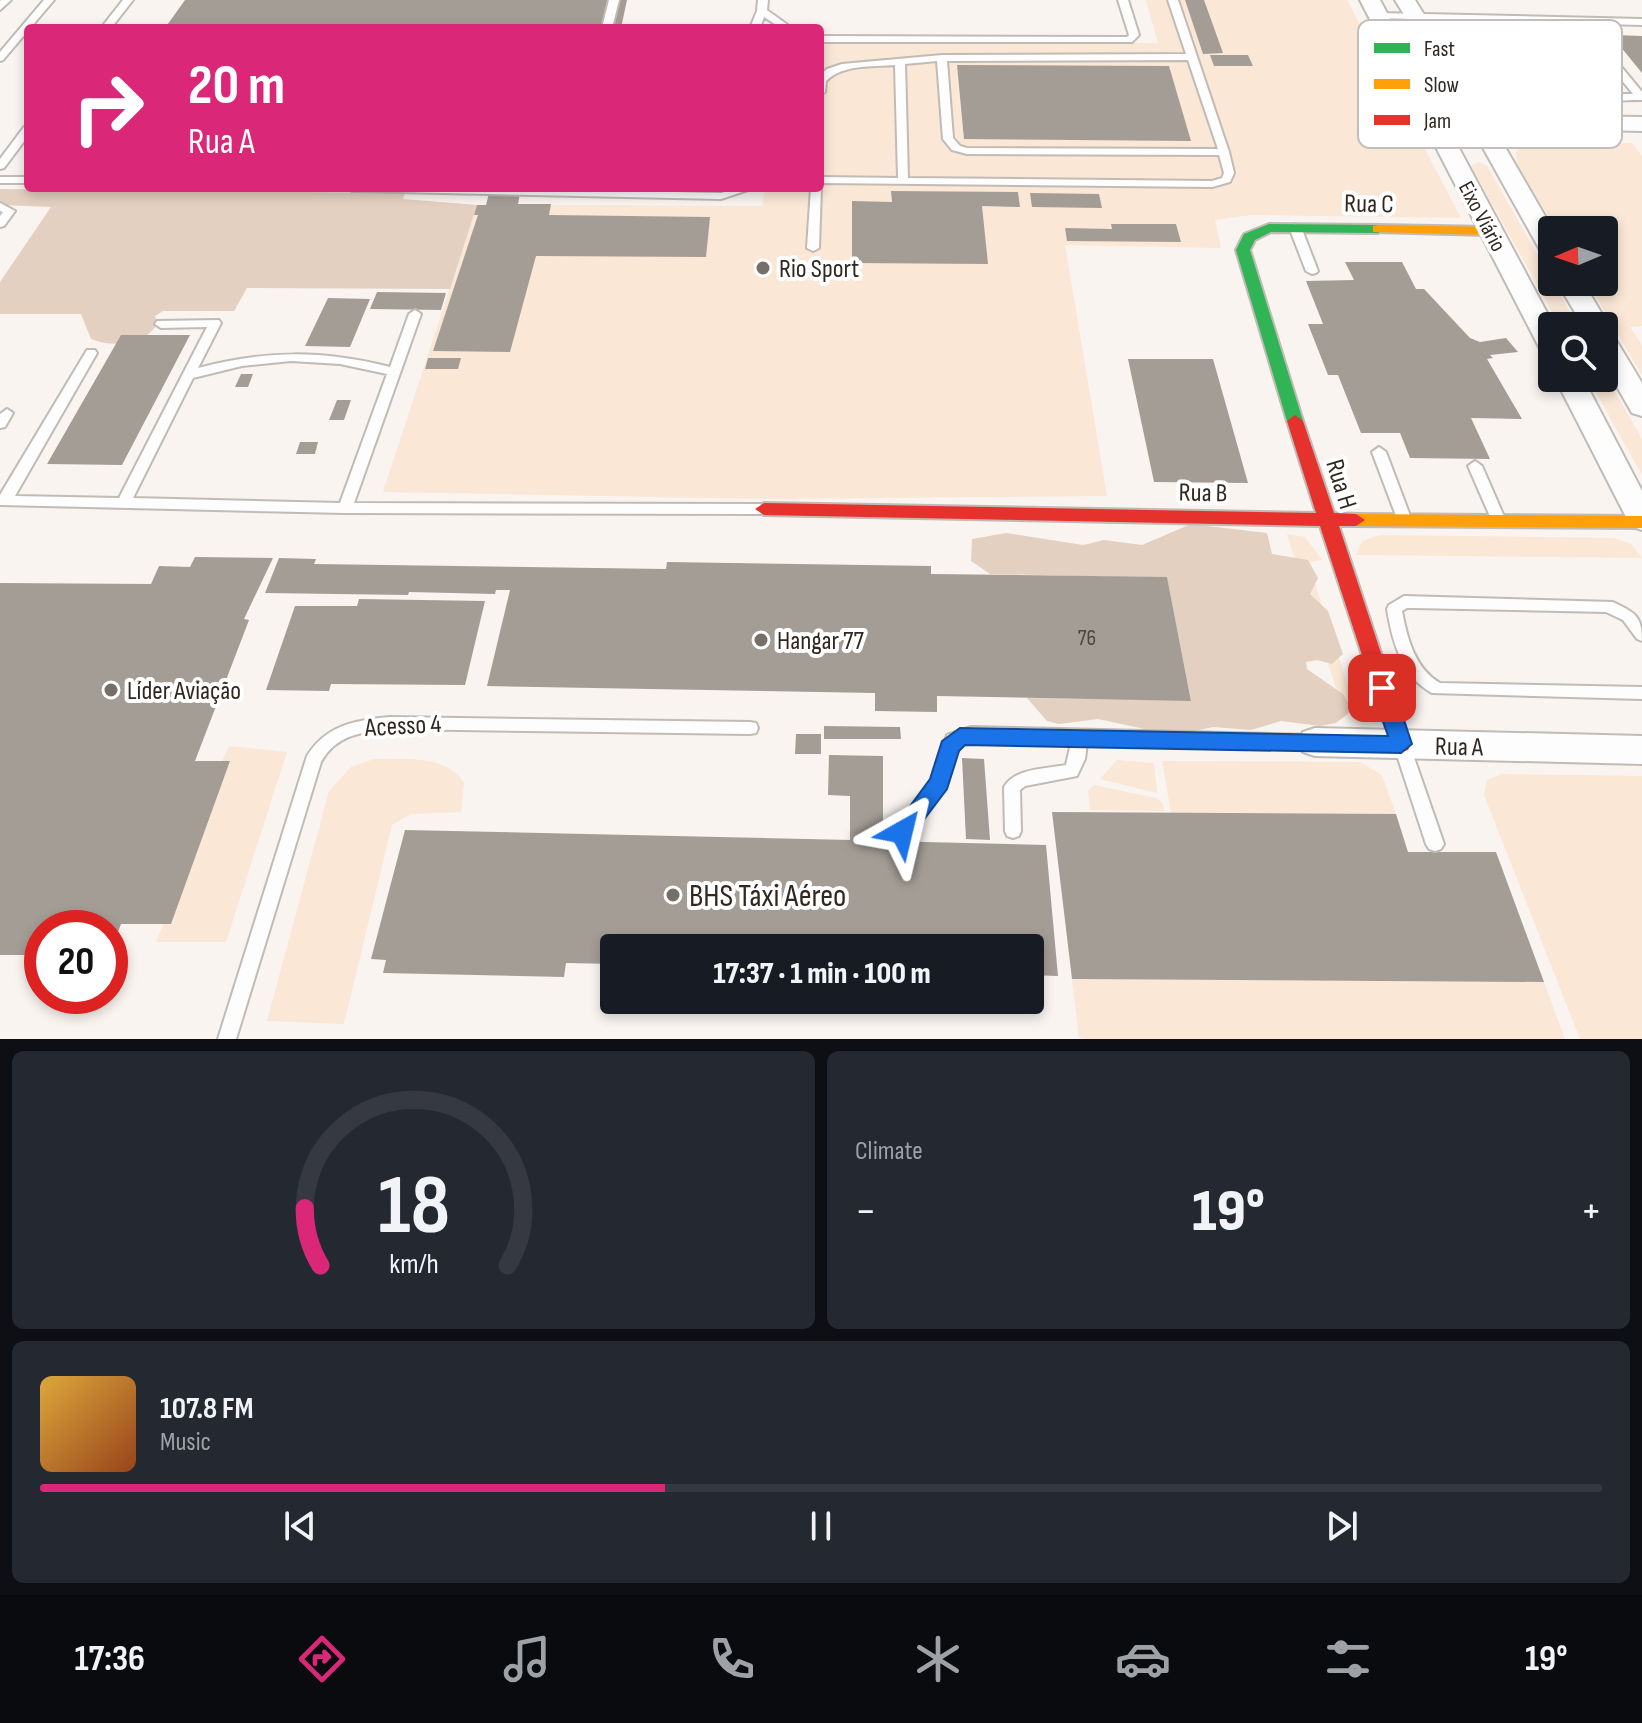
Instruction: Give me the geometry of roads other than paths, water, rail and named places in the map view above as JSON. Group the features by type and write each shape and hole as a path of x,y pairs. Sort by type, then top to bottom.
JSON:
{"street":[{"path":"1622,124 1642,124"},
{"name":"Eixo Viário","path":"1446,148 1538,321"},
{"name":"Eixo Viário","path":"1495,148 1538,225"},
{"path":"1449,153 1498,153"},
{"name":"Rua C","path":"1249,237 1269,228 1295,227 1490,231"},
{"name":"Rua H","path":"1249,237 1243,250 1326,520 1401,744"},
{"path":"1618,365 1642,407"},
{"path":"1576,392 1642,520"},
{"name":"Rua B","path":"764,509 1405,521 1642,520"},
{"name":"Rua A","path":"1315,742 1642,750"}],"lane":[{"path":"0,7 6,0"},
{"path":"29,24 49,0"},
{"path":"109,24 128,0"},
{"path":"608,24 614,0"},
{"path":"824,39 1129,40 1134,35 1123,0"},
{"path":"824,180 1212,184 1226,180 1229,173 1224,152 1173,0"},
{"path":"763,6 783,24"},
{"path":"1375,8 1609,20"},
{"path":"1622,21 1642,22"},
{"path":"0,58 24,30"},
{"path":"824,77 830,71 942,58 1193,57"},
{"path":"942,58 948,139 956,148 1224,152"},
{"path":"900,62 903,181"},
{"path":"1622,74 1641,97"},
{"path":"0,166 24,134"},
{"path":"0,180 24,180"},
{"path":"598,192 721,196 735,192"},
{"path":"813,248 816,192"},
{"path":"0,206 9,211 0,224"},
{"path":"1295,227 1312,271"},
{"path":"345,508 415,314"},
{"path":"124,502 215,323 161,324"},
{"path":"91,353 3,500 345,508 764,509"},
{"path":"189,375 235,361 296,355 351,360 393,372"},
{"path":"1379,452 1405,521"},
{"path":"1475,466 1499,521"},
{"path":"1642,635 1628,616 1608,606 1404,602 1394,609 1414,669 1428,685 1438,689 1642,693"},
{"name":"Acesso 4","path":"227,1039 313,761 320,746 333,735 355,727 390,723 750,728"},
{"name":"Rua A","path":"902,832 940,782 953,740 971,734 1315,742"},
{"path":"1013,831 1012,787 1030,777 1071,771 1077,759 1080,737"},
{"path":"1401,744 1435,844"}],"place":[{"name":"Rio Sport","path":"763,268"},
{"name":"Hangar 77","path":"761,640"},
{"name":"Líder Aviação","path":"111,690"},
{"name":"BHS Táxi Aéreo","path":"673,895"}]}
